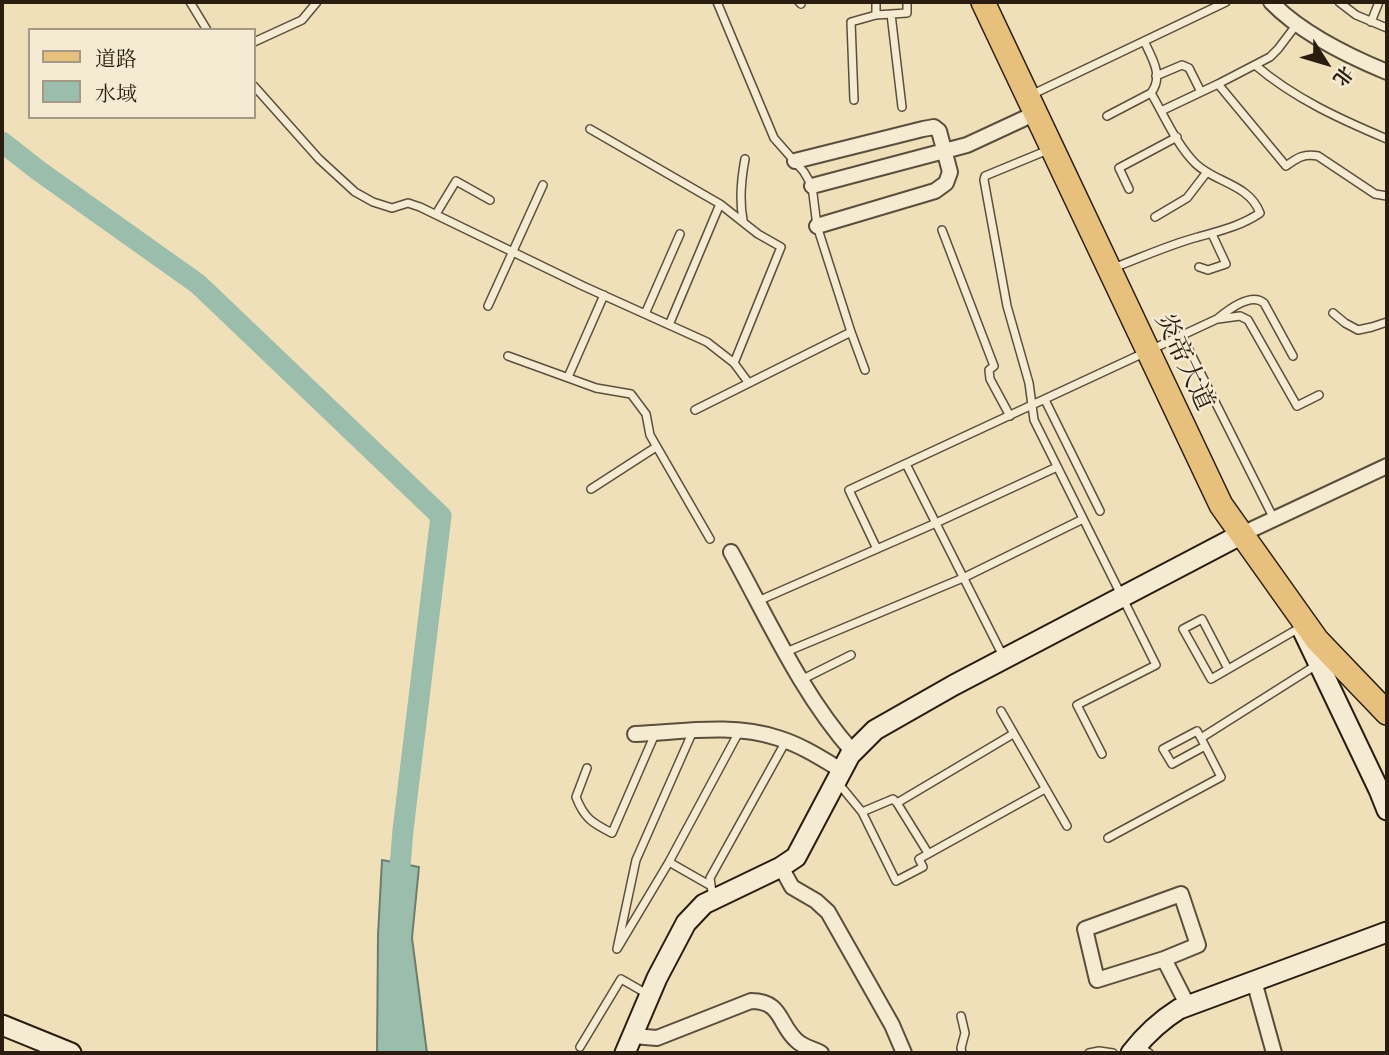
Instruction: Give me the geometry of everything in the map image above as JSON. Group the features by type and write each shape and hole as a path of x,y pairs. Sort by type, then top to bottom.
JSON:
{"main road":[{"name":"炎帝大道","path":"983,2 1221,505 1317,640 1387,713"},
{"path":"629,1045 657,978 686,923 712,892 780,867 796,857 853,752 875,730 1005,658 1242,534"},
{"path":"1288,598 1387,810"},
{"path":"1139,1051 1161,1021 1188,1006 1387,932"},
{"path":"2,1025 71,1053"}],"street":[{"path":"1271,2 1335,48 1387,72"},
{"path":"812,186 967,145 1032,105"},
{"path":"795,161 934,127 939,131 950,172 946,183 935,191 817,226"},
{"path":"1242,534 1387,466"},
{"path":"732,552 801,680 834,731 853,752"},
{"path":"635,734 740,730 776,737 800,746 839,775"},
{"path":"780,867 792,887 816,901 828,912 892,1025 904,1053"},
{"path":"1181,894 1198,945 1164,959 1097,980 1085,929 1181,894"},
{"path":"1164,959 1188,1006"},
{"path":"1254,981 1274,1053"},
{"path":"629,1045 657,1038 751,1001 762,1001 774,1008 794,1038 807,1049 821,1053"}],"lane":[{"path":"190,2 207,28"},
{"path":"256,41 302,20 317,2"},
{"path":"717,2 774,138 804,172 812,186 817,226 864,370"},
{"path":"876,2 876,15"},
{"path":"854,100 851,22 876,15 907,13 907,2"},
{"path":"1032,105 1144,41 1226,2"},
{"path":"1339,2 1356,15 1387,28"},
{"path":"1371,22 1379,2"},
{"path":"891,14 902,107"},
{"path":"1161,111 1270,57 1298,23"},
{"path":"1107,116 1151,93 1155,88 1157,68 1144,41"},
{"path":"1156,76 1182,65 1189,68 1201,92"},
{"path":"1255,65 1330,115 1387,139"},
{"path":"1218,84 1286,166 1300,156 1318,156 1375,194 1387,196"},
{"path":"256,88 319,159 355,192 392,208 408,204 420,206 707,342 734,363 748,382"},
{"path":"1110,269 1212,234 1252,219 1260,213 1258,207 1235,185 1214,177 1195,163 1151,93"},
{"path":"590,129 720,204 758,233 782,247 734,363"},
{"path":"1129,189 1119,168 1177,137"},
{"path":"1053,148 985,176 984,180 1007,306 1029,383 1034,420 1156,665 1077,705 1102,754"},
{"path":"743,221 740,194 745,159"},
{"path":"1155,217 1188,198 1207,172"},
{"path":"436,214 456,181 490,200"},
{"path":"488,306 543,185"},
{"path":"669,325 720,204"},
{"path":"942,230 994,366 989,370 990,379 1010,416"},
{"path":"645,314 680,234"},
{"path":"1199,267 1208,271 1226,264 1212,234"},
{"path":"568,377 604,295"},
{"path":"877,549 849,490 1182,336 1217,319 1236,306 1252,299 1260,299 1293,356"},
{"path":"1333,313 1358,330 1387,322"},
{"path":"1217,319 1240,316 1248,320 1297,407 1319,395"},
{"path":"695,410 850,332"},
{"path":"1182,336 1274,519"},
{"path":"508,356 596,388 631,394 646,414 650,435 656,447 710,539"},
{"path":"1045,400 1100,511"},
{"path":"591,488 656,447"},
{"path":"906,464 1005,658"},
{"path":"758,601 1057,467"},
{"path":"786,652 964,578 1083,519"},
{"path":"1228,668 1202,619 1183,629 1210,679 1301,627"},
{"path":"801,680 851,655"},
{"path":"1201,738 1319,664"},
{"path":"1000,711 1067,826"},
{"path":"694,731 636,860 617,949 669,862 740,730"},
{"path":"1108,838 1221,777 1197,731 1163,750 1172,764 1205,747"},
{"path":"587,768 576,797 582,811 593,824 612,834 655,733"},
{"path":"898,803 1013,734"},
{"path":"712,892 710,878 786,741"},
{"path":"839,775 862,812 896,881 923,867 919,859 928,853 1045,789"},
{"path":"862,812 893,799 928,853"},
{"path":"669,862 712,892"},
{"path":"580,1047 621,979 650,995"},
{"path":"961,1016 965,1033 962,1053"},
{"path":"1089,1053 1113,1053"}],"water":[{"path":"382,860 419,867 412,938 427,1053 377,1053"}],"waterway":[{"path":"2,142 198,284 441,516 398,892"}]}
